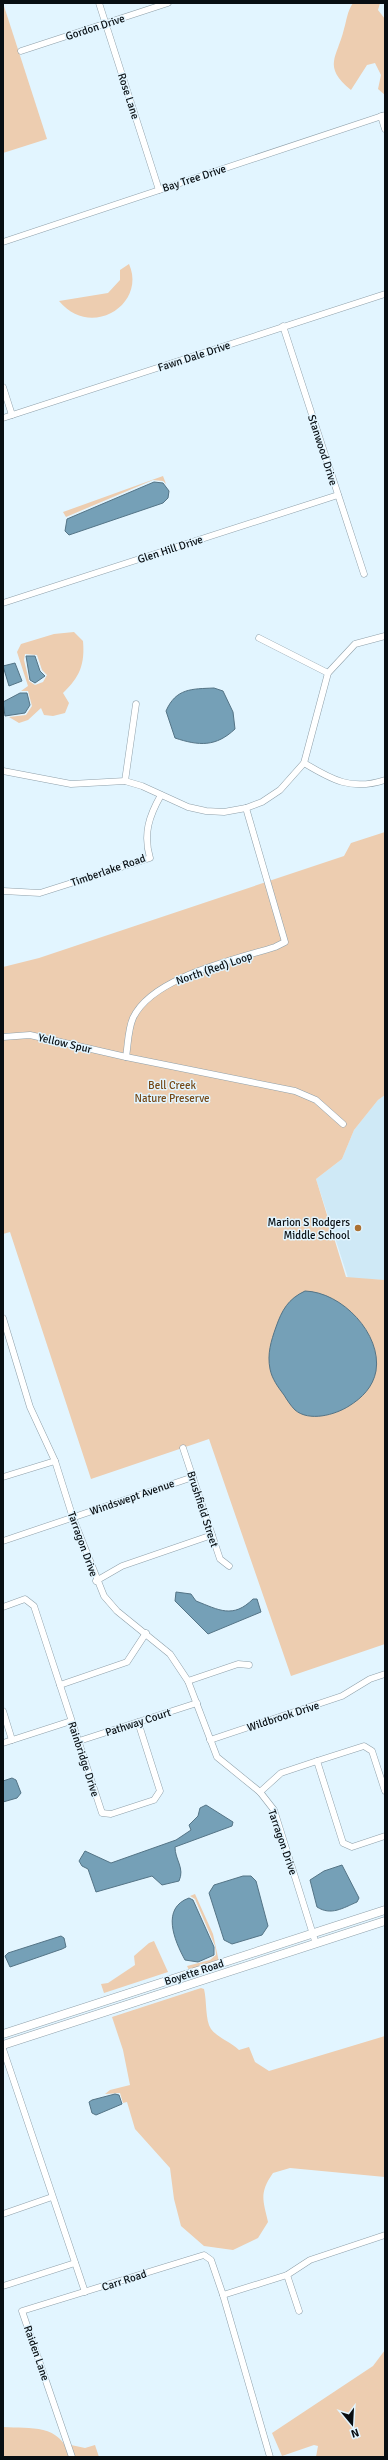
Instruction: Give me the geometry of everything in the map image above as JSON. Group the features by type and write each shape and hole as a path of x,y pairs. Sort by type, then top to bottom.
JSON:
{"main road":[{"name":"Boyette Road","path":"3,2034 385,1910"},
{"name":"Boyette Road","path":"3,2045 385,1921"}],"street":[{"name":"Rose Lane","path":"99,3 159,190"},
{"name":"Gordon Drive","path":"21,51 168,3"},
{"name":"Bay Tree Drive","path":"3,242 383,115"},
{"path":"383,115 385,129"},
{"name":"Fawn Dale Drive","path":"3,418 282,326 385,294"},
{"name":"Stanwood Drive","path":"282,326 364,574"},
{"path":"3,387 12,415"},
{"name":"Glen Hill Drive","path":"3,603 338,495"},
{"path":"3,771 71,784 125,781 188,807 206,811 224,812 246,808 262,802 280,790 304,763 328,673 355,644 385,636"},
{"path":"259,638 328,673"},
{"path":"125,781 136,704"},
{"path":"304,763 326,776 352,786 385,780"},
{"name":"Timberlake Road","path":"3,891 40,893 150,858 146,832 149,818 161,795"},
{"name":"North (Red) Loop","path":"126,1057 133,1018 149,996 176,980 285,942 246,808"},
{"name":"Yellow Spur","path":"3,1037 30,1035 126,1057"},
{"path":"126,1057 295,1091 316,1100 343,1124"},
{"name":"Tarragon Drive","path":"3,1318 30,1407 55,1460 73,1518 96,1580 104,1596 117,1611 170,1654 188,1681 217,1757 260,1792 274,1810 316,1944"},
{"name":"Brushfield Street","path":"183,1448 220,1559 229,1566"},
{"path":"3,1477 55,1460"},
{"name":"Windswept Avenue","path":"3,1541 192,1476"},
{"path":"96,1580 122,1566 212,1536"},
{"name":"Rainbridge Drive","path":"3,1607 25,1599 34,1606 102,1813 110,1814 154,1800 160,1791 138,1722"},
{"path":"60,1685 127,1662 146,1633"},
{"path":"188,1681 238,1664 249,1665"},
{"name":"Wildbrook Drive","path":"210,1740 342,1696 370,1679 385,1674"},
{"name":"Pathway Court","path":"79,1741 197,1703"},
{"path":"3,1711 12,1740"},
{"path":"3,1743 71,1721"},
{"path":"260,1792 281,1773 364,1746 372,1751 385,1791"},
{"path":"317,1761 343,1843 352,1847 385,1836"},
{"path":"3,2049 85,2292"},
{"path":"3,2214 52,2197"},
{"path":"223,2295 287,2274 310,2260 385,2235"},
{"name":"Carr Road","path":"85,2292 204,2255 211,2260 223,2295 270,2457"},
{"path":"3,2286 75,2263"},
{"path":"287,2274 299,2311"},
{"name":"Raiden Lane","path":"72,2457 22,2311 85,2292"}],"shaded area":[{"name":"Marion S Rodgers Middle School","path":"385,1095 385,1280 348,1278 316,1179 342,1159 354,1130 378,1100"}],"green space":[{"path":"3,3 47,139 3,153"},
{"path":"353,3 380,3 378,10 385,19 385,95 378,89 381,75 375,63 367,65 351,90 342,82 334,68 335,55 348,13"},
{"path":"129,264 132,279 130,292 123,304 113,312 100,317 86,317 72,312 59,301 108,293 120,280 120,270"},
{"path":"163,476 166,484 163,481 153,480 66,517 63,512"},
{"path":"74,632 83,641 83,657 80,670 74,681 63,693 69,703 65,713 53,716 44,715 41,708 28,720 19,723 9,717 26,715 32,706 28,691 21,691 28,686 17,652 21,644 54,634","holes":["25,654 37,655 42,670 47,675 43,682 35,685 29,681 24,660"]},
{"name":"Bell Creek Nature Preserve","path":"385,832 385,1095 378,1100 354,1130 342,1159 316,1179 346,1277 385,1280 385,1644 291,1676 209,1439 91,1479 10,1232 3,1234 3,967 39,958 344,856 351,843"},
{"path":"195,1894 213,1934 219,1962 189,1970 187,1966 210,1960 216,1955 215,1946 195,1899 190,1896"},
{"path":"154,1941 168,1972 104,1993 101,1984 108,1983 135,1965 134,1956 149,1943"},
{"path":"201,1988 204,1989 207,2016 211,2029 239,2050 249,2047 255,2062 269,2071 385,2036 385,2177 290,2168 273,2173 266,2186 263,2197 268,2222 258,2238 233,2250 204,2246 181,2226 174,2199 170,2168 135,2129 127,2102 123,2103 120,2093 105,2094 110,2090 130,2085 123,2050 112,2017"},
{"path":"385,2350 385,2457 316,2457 318,2446 314,2445 282,2456 272,2433 373,2366"},
{"path":"3,2427 34,2428 52,2433 59,2438 65,2446 70,2457 3,2457"},
{"path":"71,2445 85,2448 95,2445 99,2457 75,2457"}],"water":[{"path":"154,482 163,483 169,491 168,498 163,503 69,535 65,531 67,519"},
{"path":"26,656 35,656 40,671 45,676 35,683 30,680"},
{"path":"15,663 22,681 9,686 3,666"},
{"path":"214,688 223,691 233,712 235,729 228,735 214,742 200,743 175,738 166,711 170,703 186,691"},
{"path":"20,693 27,693 30,705 25,713 5,716 3,702"},
{"path":"305,1291 319,1293 333,1299 357,1318 373,1343 376,1357 375,1377 366,1392 354,1403 343,1409 322,1416 307,1416 295,1410 276,1383 271,1373 269,1363 271,1342 281,1315 290,1301"},
{"path":"176,1592 191,1594 196,1601 219,1610 226,1611 239,1609 253,1599 257,1599 261,1612 208,1634 175,1601"},
{"path":"12,1778 16,1780 21,1793 17,1798 3,1802 3,1781"},
{"path":"206,1805 233,1822 232,1826 175,1847 181,1872 179,1881 162,1885 152,1876 96,1892 88,1869 82,1866 79,1861 85,1851 111,1863 176,1840 191,1830 189,1825 198,1816 200,1808"},
{"path":"342,1865 359,1898 357,1902 342,1909 332,1911 322,1910 317,1907 310,1880 324,1871"},
{"path":"243,1876 251,1876 256,1881 268,1926 262,1935 232,1944 224,1940 209,1893 214,1885"},
{"path":"189,1898 193,1900 214,1947 214,1955 198,1962 185,1960 177,1943 172,1925 175,1909 180,1903"},
{"path":"61,1936 64,1938 66,1947 10,1967 5,1956 8,1953"},
{"path":"115,2094 119,2095 122,2104 96,2115 92,2113 89,2102"}],"place":[{"name":"Marion S Rodgers Middle School","path":"358,1228"}]}
